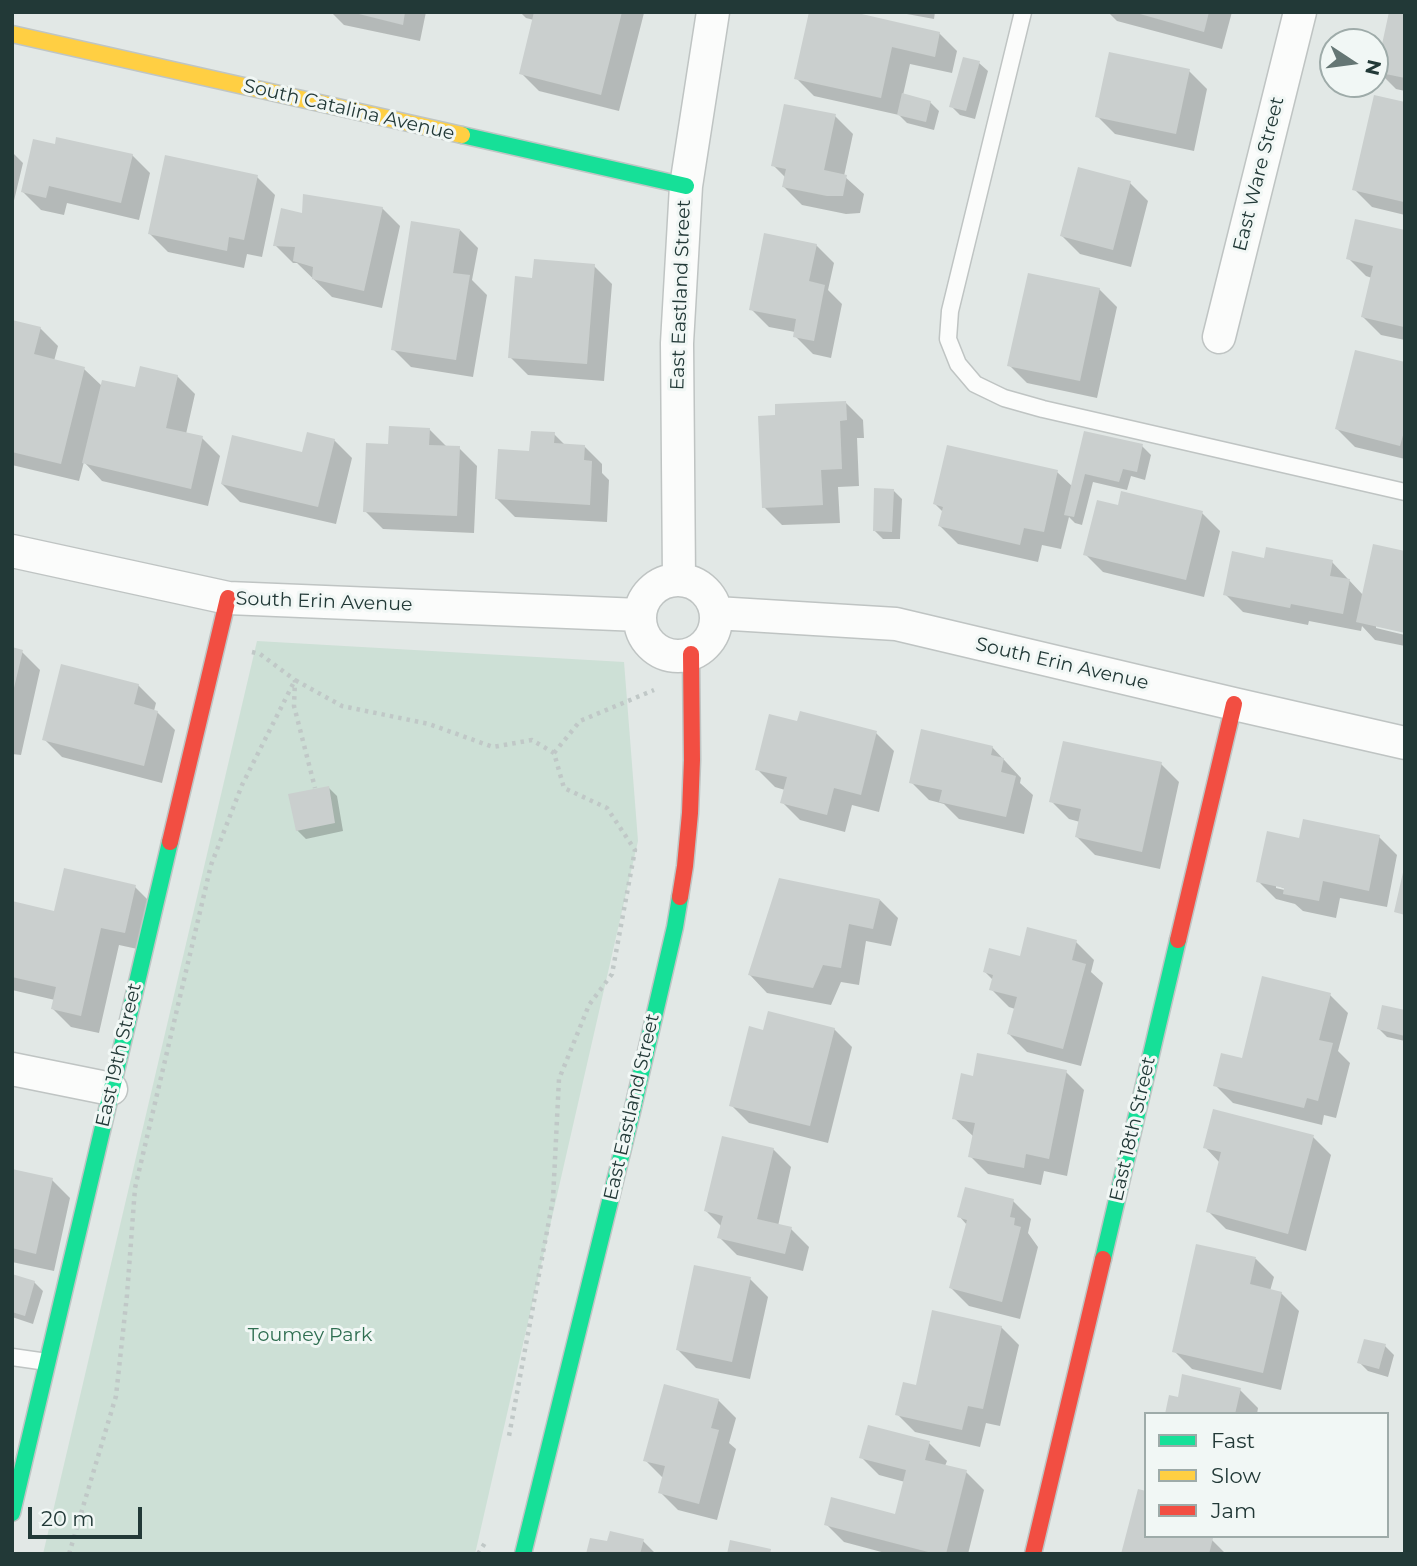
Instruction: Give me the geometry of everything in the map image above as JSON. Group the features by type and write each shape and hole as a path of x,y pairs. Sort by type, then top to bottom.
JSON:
{"street":[{"name":"East Eastland Street","path":"679,580 677,343 686,186 713,12"},
{"name":"East Ware Street","path":"1219,337 1300,12"},
{"name":"South Catalina Avenue","path":"12,34 686,186"},
{"name":"South Erin Avenue","path":"12,551 228,598 640,615"},
{"path":"676,579 701,587 710,596 716,613 714,634 691,664 683,657 671,657 649,645 640,622 645,598 653,589 676,579"},
{"name":"East 19th Street","path":"12,1513 228,598"},
{"name":"South Erin Avenue","path":"716,613 896,624 1405,743"},
{"name":"East Eastland Street","path":"523,1554 675,927 690,813 691,664"},
{"name":"East 18th Street","path":"1033,1554 1234,704"},
{"path":"12,1069 111,1089"}],"lane":[{"path":"1023,12 950,311 948,339 958,364 975,384 1004,398 1405,492"},
{"path":"12,1357 47,1362"}],"path":[{"path":"218,642 260,654 295,680 342,706 429,724 493,747 532,740 554,753 564,788 607,808 635,850 612,974 589,1006 559,1079 553,1199 508,1441"},
{"path":"554,753 580,721 691,664"},
{"path":"295,680 294,706 315,788"},
{"path":"69,1554 116,1396 135,1188 211,864 242,785 295,680"},
{"path":"478,1554 490,1536"}],"green space":[{"name":"Toumey Park","path":"257,641 624,662 638,841 475,1554 43,1554"}],"building":[{"path":"351,12 405,12 403,25"},
{"path":"534,12 622,12 601,95 519,74"},
{"path":"809,12 853,12 940,32 935,57 892,47 881,98 794,79"},
{"path":"1133,12 1209,12 1204,32"},
{"path":"1389,12 1405,12 1405,78 1389,75 1389,28 1386,28"},
{"path":"1109,52 1190,69 1176,134 1095,117"},
{"path":"963,57 980,61 966,111 949,107"},
{"path":"902,93 931,101 926,122 897,115"},
{"path":"1373,98 1405,102 1404,202 1352,190"},
{"path":"784,104 836,114 824,170 847,175 843,196 827,196 782,187 786,169 771,166"},
{"path":"56,137 133,154 121,203 49,186 46,198 21,192 33,139 55,144"},
{"path":"165,155 258,175 244,240 229,237 227,251 148,234"},
{"path":"1078,167 1131,181 1113,250 1060,236"},
{"path":"303,194 383,207 364,291 312,279 313,267 293,261 295,247 273,246 281,208 302,213"},
{"path":"1355,219 1405,230 1404,327 1361,317 1373,266 1346,259"},
{"path":"411,221 460,229 453,273 470,275 456,360 391,350"},
{"path":"764,233 817,244 809,281 825,285 814,341 793,337 796,319 749,310"},
{"path":"534,259 595,264 587,364 508,358 515,276 532,278"},
{"path":"1028,273 1100,288 1080,381 1007,366"},
{"path":"12,320 41,327 34,354 85,367 61,464 12,452"},
{"path":"1355,350 1405,362 1405,428 1400,446 1335,429"},
{"path":"140,366 178,375 166,428 203,436 191,489 82,463 102,380 135,387"},
{"path":"846,401 847,420 840,421 842,469 821,470 823,505 762,508 758,416 775,415 775,404"},
{"path":"389,426 430,428 429,445 460,446 457,516 363,512 366,443 388,444"},
{"path":"531,431 555,432 554,443 585,445 584,460 592,461 590,505 495,499 498,449 529,451"},
{"path":"1084,431 1143,444 1137,472 1123,469 1119,482 1085,474 1074,517 1064,515"},
{"path":"307,432 335,439 318,507 221,484 232,435 302,452"},
{"path":"947,445 1058,470 1044,532 1024,528 1020,545 938,526 943,507 933,504"},
{"path":"874,488 894,489 892,532 873,531"},
{"path":"1121,491 1203,511 1186,580 1083,555 1097,500 1118,505"},
{"path":"1373,544 1405,551 1405,633 1356,622"},
{"path":"1266,547 1333,560 1330,576 1350,579 1343,614 1291,604 1290,608 1223,595 1232,551 1264,558"},
{"path":"12,647 23,650 13,692 12,691"},
{"path":"61,664 139,684 134,704 158,711 144,766 42,740"},
{"path":"800,711 877,731 861,795 834,788 827,815 780,803 787,777 755,770 769,714 797,721"},
{"path":"921,729 993,746 991,755 1004,758 1001,772 1016,776 1006,817 939,802 942,790 909,783"},
{"path":"1063,741 1162,762 1142,852 1075,837 1081,809 1049,802"},
{"path":"329,786 335,823 296,831 288,794"},
{"path":"1303,819 1380,835 1369,891 1323,881 1319,901 1283,894 1284,888 1256,882 1267,831 1299,838"},
{"path":"64,868 136,885 125,933 101,928 81,1016 51,1009 56,987 12,977 12,901 54,911"},
{"path":"1405,869 1405,915 1394,912"},
{"path":"779,878 880,899 873,929 849,924 841,968 823,965 813,988 748,975"},
{"path":"1027,927 1077,940 1072,960 1086,964 1063,1049 1007,1034 1017,997 989,990 993,975 983,972 989,948 1020,956"},
{"path":"1262,976 1331,993 1319,1040 1333,1043 1318,1101 1307,1098 1304,1108 1213,1086 1221,1053 1242,1058"},
{"path":"1382,1005 1405,1010 1405,1036 1377,1029"},
{"path":"768,1011 835,1028 810,1126 729,1106 749,1026 763,1030"},
{"path":"977,1053 1067,1070 1049,1159 1026,1154 1024,1168 968,1157 975,1123 952,1119 961,1073 973,1076"},
{"path":"1213,1109 1314,1135 1288,1234 1206,1212 1221,1152 1203,1148"},
{"path":"722,1136 774,1148 757,1219 792,1227 785,1254 717,1238 723,1216 704,1211"},
{"path":"12,1169 53,1178 36,1254 12,1248"},
{"path":"965,1187 1014,1199 1010,1217 1015,1218 1014,1225 1021,1227 1002,1302 949,1288 967,1220 957,1217"},
{"path":"1196,1244 1256,1257 1250,1284 1282,1292 1263,1373 1172,1352"},
{"path":"694,1265 751,1277 732,1362 676,1350"},
{"path":"12,1274 35,1281 25,1316 12,1312"},
{"path":"932,1310 1002,1326 983,1409 968,1406 962,1430 895,1415 903,1382 916,1385"},
{"path":"1364,1339 1386,1344 1379,1369 1357,1363"},
{"path":"1182,1374 1241,1388 1235,1412 1165,1412 1169,1395 1178,1397"},
{"path":"664,1384 719,1399 711,1428 719,1430 699,1504 658,1493 665,1466 643,1461"},
{"path":"868,1425 930,1441 925,1460 967,1470 946,1554 936,1554 824,1525 831,1497 895,1514 906,1470 859,1458"},
{"path":"1138,1489 1144,1490 1144,1538 1213,1538 1209,1554 1121,1554"},
{"path":"610,1531 644,1539 640,1554 586,1554 590,1538 607,1541"},
{"path":"730,1540 771,1549 770,1554 727,1554"}],"traffic: fast":[{"path":"462,135 686,186"},
{"path":"12,1513 170,842"},
{"path":"523,1554 632,1112 680,897"},
{"path":"1103,1259 1178,940"}],"traffic: slow":[{"path":"12,34 462,135"}],"traffic: jam":[{"path":"170,842 228,598"},
{"path":"680,897 690,813 691,654"},
{"path":"1178,940 1234,704"},
{"path":"1033,1554 1103,1259"}]}
